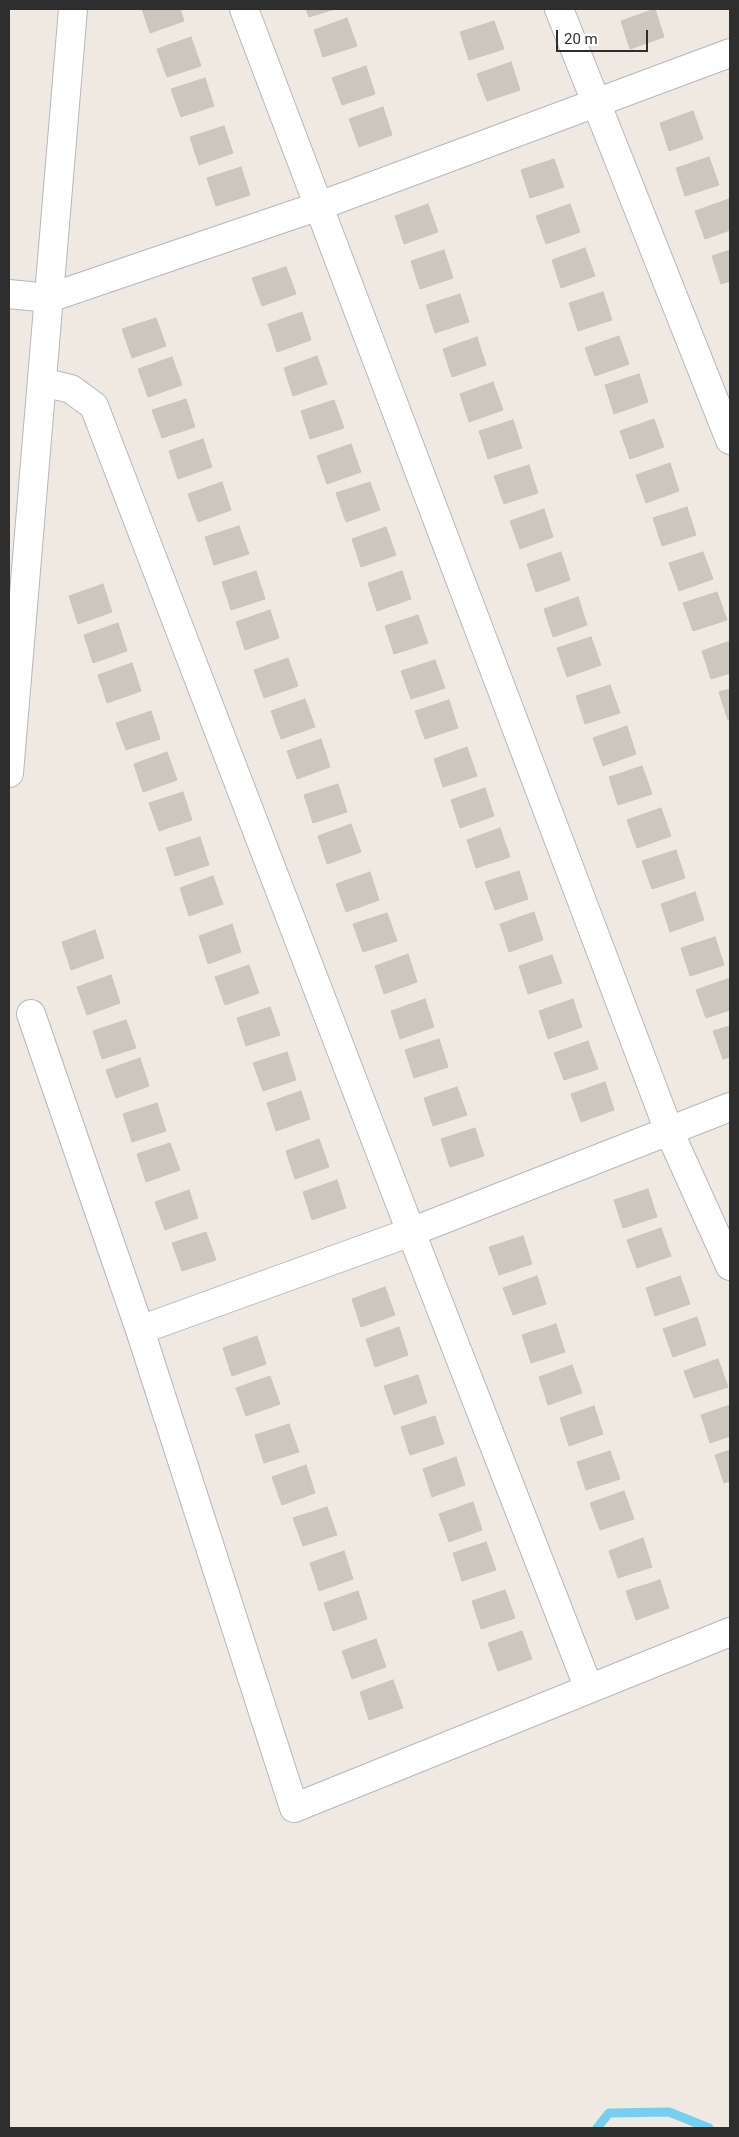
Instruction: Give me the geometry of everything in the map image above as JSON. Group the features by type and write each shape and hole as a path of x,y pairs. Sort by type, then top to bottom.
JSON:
{"street":[{"path":"9,773 73,9"},
{"path":"244,9 669,1131 730,1266"},
{"path":"559,9 730,440"},
{"path":"9,294 49,298 320,206 730,53"},
{"path":"42,382 71,389 94,406 411,1232 589,1689"},
{"path":"31,1014 140,1330 294,1808 730,1632"},
{"path":"140,1330 411,1232 730,1107"}],"building":[{"path":"142,9 180,9 184,21 150,33"},
{"path":"306,9 335,9 309,17"},
{"path":"655,9 664,37 630,49 621,21"},
{"path":"347,18 357,46 323,57 314,30"},
{"path":"494,21 504,49 469,60 460,32"},
{"path":"191,37 201,66 167,77 157,49"},
{"path":"511,62 520,90 487,101 477,74"},
{"path":"366,66 375,94 342,105 332,78"},
{"path":"205,78 214,106 181,117 171,89"},
{"path":"383,107 392,135 359,147 349,119"},
{"path":"693,111 703,139 669,151 660,123"},
{"path":"224,126 233,153 199,165 190,137"},
{"path":"709,157 719,185 685,196 676,168"},
{"path":"554,159 564,187 530,198 521,170"},
{"path":"241,167 250,195 216,206 207,178"},
{"path":"729,199 730,230 705,239 695,211"},
{"path":"428,204 438,232 404,244 395,216"},
{"path":"570,204 580,232 546,244 536,216"},
{"path":"585,248 595,276 561,288 552,260"},
{"path":"444,250 453,278 420,289 411,261"},
{"path":"730,250 730,281 721,284 712,256"},
{"path":"286,267 296,294 262,306 252,278"},
{"path":"603,292 612,320 578,331 569,303"},
{"path":"460,294 469,322 435,333 426,305"},
{"path":"302,312 311,340 277,352 268,324"},
{"path":"156,318 166,346 132,358 122,329"},
{"path":"619,336 629,364 595,376 585,348"},
{"path":"477,337 486,365 452,377 443,349"},
{"path":"317,356 327,384 293,396 284,368"},
{"path":"172,357 182,385 148,397 138,369"},
{"path":"639,374 648,402 614,414 605,385"},
{"path":"493,382 503,410 469,422 460,394"},
{"path":"186,399 195,427 162,438 152,410"},
{"path":"334,400 344,428 310,439 301,411"},
{"path":"654,419 664,447 630,459 620,431"},
{"path":"513,420 522,448 488,459 479,431"},
{"path":"203,439 212,467 178,479 169,451"},
{"path":"351,444 361,472 327,484 317,456"},
{"path":"670,463 679,491 646,503 636,475"},
{"path":"529,465 538,493 504,504 494,476"},
{"path":"222,482 231,510 198,522 188,494"},
{"path":"370,482 380,510 346,522 336,493"},
{"path":"687,507 696,535 662,546 653,518"},
{"path":"544,509 553,537 520,549 510,521"},
{"path":"239,526 249,554 214,565 205,537"},
{"path":"386,527 396,555 361,567 352,539"},
{"path":"561,552 570,580 536,592 527,564"},
{"path":"703,552 713,579 679,591 669,563"},
{"path":"256,571 265,599 231,610 222,582"},
{"path":"402,571 411,599 377,611 368,583"},
{"path":"103,584 112,612 78,624 69,596"},
{"path":"717,592 727,620 693,631 683,603"},
{"path":"578,597 587,625 553,637 544,609"},
{"path":"270,610 279,638 245,650 236,622"},
{"path":"418,615 428,643 394,654 385,626"},
{"path":"118,623 127,651 93,663 84,635"},
{"path":"591,637 601,665 567,677 557,648"},
{"path":"730,641 730,673 711,679 702,651"},
{"path":"288,658 298,686 264,698 254,670"},
{"path":"435,660 445,688 411,699 401,671"},
{"path":"132,663 141,691 107,703 98,675"},
{"path":"610,685 620,713 585,724 576,696"},
{"path":"730,689 730,720 728,720 719,692"},
{"path":"305,699 315,727 281,739 271,711"},
{"path":"449,700 458,728 425,739 415,711"},
{"path":"151,711 160,739 126,750 116,723"},
{"path":"627,726 636,754 603,766 593,738"},
{"path":"321,739 330,767 297,779 287,751"},
{"path":"467,747 477,776 443,787 434,759"},
{"path":"167,752 177,780 143,792 134,764"},
{"path":"642,766 652,794 618,805 609,777"},
{"path":"338,784 347,812 313,823 304,795"},
{"path":"485,788 494,816 460,828 451,800"},
{"path":"183,792 192,820 159,831 149,803"},
{"path":"661,808 671,836 637,848 627,820"},
{"path":"351,824 361,852 327,864 318,836"},
{"path":"500,828 510,857 476,868 467,840"},
{"path":"200,837 209,865 175,876 166,848"},
{"path":"676,850 685,878 652,889 642,861"},
{"path":"519,871 528,899 495,910 485,882"},
{"path":"370,872 379,900 346,912 336,884"},
{"path":"213,876 223,904 189,916 180,888"},
{"path":"695,892 704,920 670,932 661,904"},
{"path":"534,912 543,940 509,952 500,924"},
{"path":"387,913 397,941 363,952 353,924"},
{"path":"232,924 241,952 208,964 199,936"},
{"path":"95,930 104,958 71,970 62,942"},
{"path":"715,937 724,965 690,976 681,948"},
{"path":"408,954 417,982 384,994 375,966"},
{"path":"552,955 562,983 528,994 519,966"},
{"path":"249,965 259,993 225,1005 215,977"},
{"path":"111,975 120,1003 87,1015 77,987"},
{"path":"730,978 730,1010 706,1018 696,990"},
{"path":"425,999 434,1027 400,1039 391,1011"},
{"path":"573,999 582,1027 548,1039 539,1011"},
{"path":"270,1007 280,1035 246,1046 237,1018"},
{"path":"126,1020 136,1048 102,1059 93,1031"},
{"path":"730,1026 730,1057 723,1059 713,1031"},
{"path":"439,1039 448,1067 414,1078 405,1050"},
{"path":"588,1041 598,1069 564,1080 554,1053"},
{"path":"287,1052 296,1080 263,1091 253,1063"},
{"path":"140,1058 149,1086 116,1098 106,1070"},
{"path":"605,1082 614,1110 581,1122 571,1094"},
{"path":"457,1087 467,1115 433,1126 424,1098"},
{"path":"301,1091 310,1119 276,1131 267,1103"},
{"path":"157,1103 166,1131 132,1142 123,1114"},
{"path":"475,1128 484,1156 450,1167 441,1139"},
{"path":"319,1139 329,1167 295,1179 286,1151"},
{"path":"170,1143 180,1170 146,1182 137,1154"},
{"path":"337,1180 346,1208 312,1220 303,1192"},
{"path":"648,1189 657,1217 623,1228 614,1200"},
{"path":"189,1190 198,1218 165,1230 155,1202"},
{"path":"661,1228 671,1256 637,1268 627,1240"},
{"path":"206,1232 216,1260 182,1271 172,1243"},
{"path":"523,1236 532,1264 499,1275 489,1247"},
{"path":"537,1276 546,1304 513,1315 503,1288"},
{"path":"680,1276 690,1304 655,1316 646,1288"},
{"path":"385,1287 395,1315 361,1327 352,1299"},
{"path":"697,1317 706,1345 673,1357 663,1329"},
{"path":"556,1324 565,1352 531,1363 522,1335"},
{"path":"399,1327 408,1355 375,1367 366,1339"},
{"path":"257,1336 266,1364 232,1376 223,1348"},
{"path":"718,1359 728,1387 694,1398 684,1371"},
{"path":"572,1365 582,1393 548,1405 539,1377"},
{"path":"418,1375 427,1403 394,1415 384,1386"},
{"path":"270,1376 280,1404 246,1416 236,1388"},
{"path":"730,1405 730,1436 710,1443 701,1415"},
{"path":"594,1406 603,1434 569,1446 560,1418"},
{"path":"435,1416 444,1444 410,1455 401,1427"},
{"path":"289,1424 299,1452 264,1463 255,1435"},
{"path":"730,1450 730,1481 724,1483 715,1455"},
{"path":"610,1451 620,1479 586,1490 577,1462"},
{"path":"456,1457 465,1485 432,1497 423,1469"},
{"path":"306,1465 315,1493 282,1505 272,1477"},
{"path":"624,1491 634,1519 600,1530 590,1503"},
{"path":"473,1502 482,1530 449,1542 439,1514"},
{"path":"327,1507 337,1535 303,1546 293,1518"},
{"path":"643,1538 652,1567 618,1578 609,1551"},
{"path":"486,1542 496,1570 462,1581 453,1553"},
{"path":"344,1551 353,1579 319,1591 310,1563"},
{"path":"660,1580 669,1608 636,1620 626,1591"},
{"path":"505,1590 515,1618 481,1629 472,1601"},
{"path":"358,1591 367,1619 333,1631 324,1603"},
{"path":"522,1631 532,1659 498,1671 488,1643"},
{"path":"376,1639 386,1667 352,1679 342,1651"},
{"path":"393,1680 403,1708 369,1720 360,1692"}],"waterway":[{"path":"597,2128 609,2113 669,2112 709,2128"}]}
